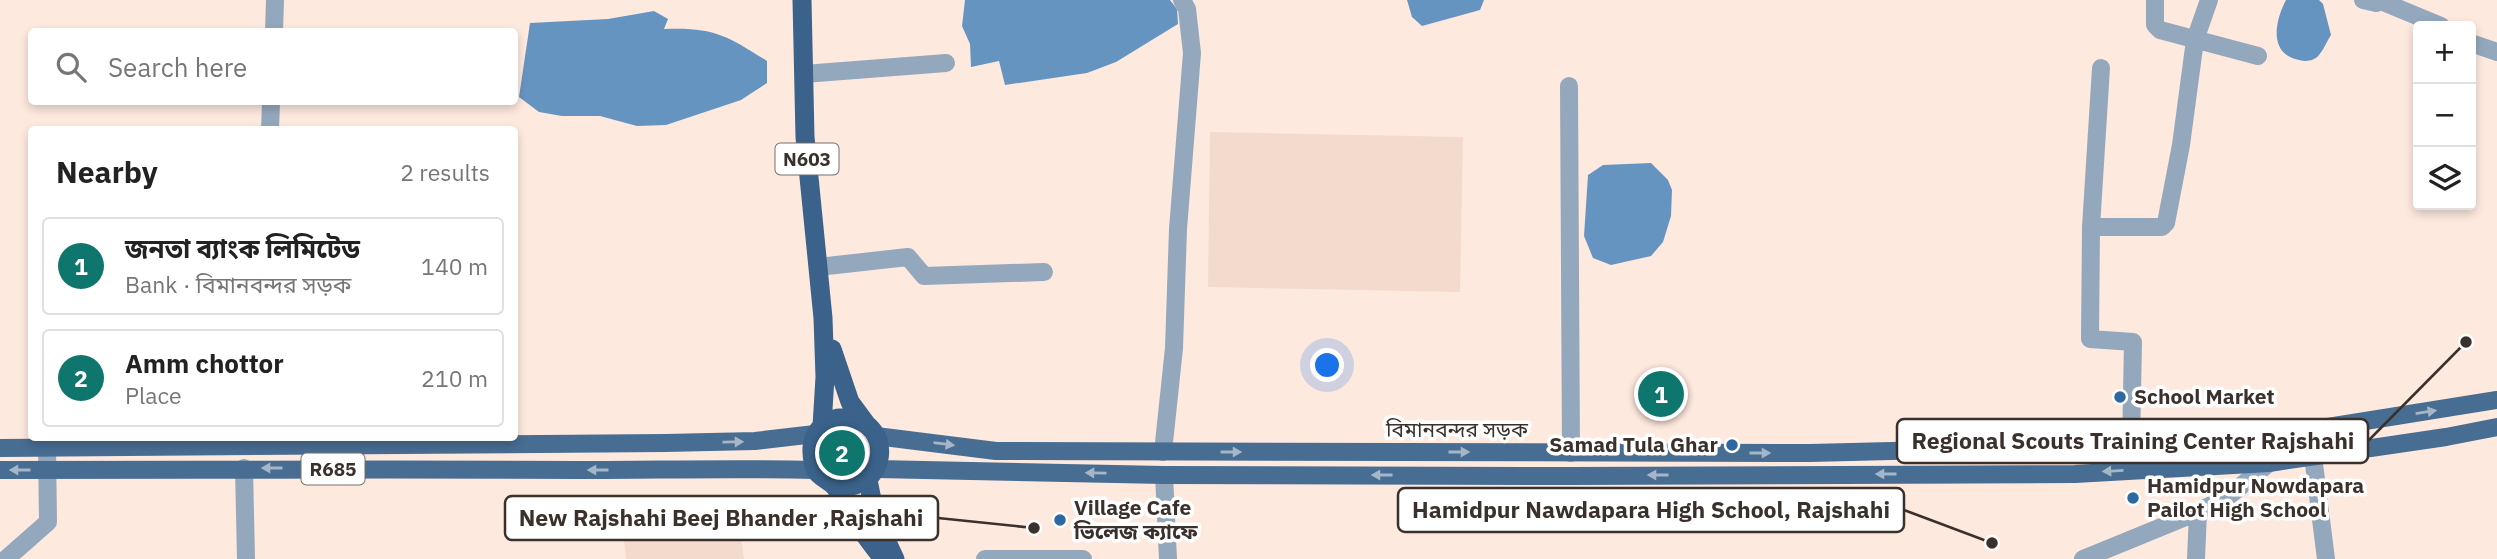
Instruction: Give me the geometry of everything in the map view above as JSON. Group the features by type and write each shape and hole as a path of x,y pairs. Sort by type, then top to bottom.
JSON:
{"highway":[{"name":"N603","path":"802,0 805,137 823,318 825,377 819,430 810,452 815,470"},
{"name":"N603","path":"823,318 840,379 850,402 871,430"},
{"path":"819,430 830,420 841,417 855,419 871,430 881,452 872,475 876,518 895,559"},
{"path":"815,470 823,480 846,488 858,486 872,475"},
{"path":"834,486 883,559"}],"main road":[{"name":"বিমানবন্দর সড়ক","path":"871,430 996,451 1810,453 2131,446 2309,430 2497,400"},
{"path":"872,475 2075,474 2269,463 2497,427"},
{"name":"R685","path":"0,448 257,442 665,443 755,441 819,430"},
{"name":"R685","path":"0,470 815,470"}],"street":[{"path":"274,28 275,0"},
{"path":"1163,452 1174,348 1178,229 1192,53 1187,9 1182,0"},
{"path":"2155,0 2157,29 2258,55"},
{"path":"2091,227 2162,227 2166,223 2181,145 2195,40 2209,0"},
{"path":"2363,0 2376,3 2384,1 2430,21"},
{"path":"2476,45 2497,52"},
{"path":"804,74 946,63"},
{"path":"2101,68 2091,227 2090,339 2133,342 2131,446"},
{"path":"1569,86 1571,453"},
{"path":"270,126 271,105"},
{"path":"818,267 908,257 924,276 1044,272"},
{"path":"6,559 48,522 47,447"},
{"path":"2314,456 2326,559"},
{"path":"2083,559 2198,513 2230,495 2269,463"},
{"path":"244,468 246,559"},
{"path":"1164,475 1168,559"},
{"path":"2196,559 2198,513"},
{"path":"985,559 1083,559"}],"shaded area":[{"path":"1210,132 1463,137 1460,292 1208,287"},
{"path":"739,520 744,559 626,559 623,530"}],"water":[{"path":"965,0 1170,0 1177,9 1178,24 1116,62 1087,73 1005,85 999,61 971,67 970,44 962,26"},
{"path":"1407,0 1484,0 1480,10 1422,26 1412,17"},
{"path":"2286,0 2319,0 2323,4 2331,35 2321,53 2312,60 2302,61 2289,57 2278,44 2277,27"},
{"path":"654,11 668,19 664,29 718,34 767,61 767,83 741,100 666,125 637,126 600,116 562,116 539,112 519,97 530,23 608,19"},
{"path":"1651,163 1668,180 1672,190 1671,216 1663,242 1651,256 1611,265 1593,258 1584,236 1588,175 1603,165"}],"place":[{"name":"Regional Scouts Training Center Rajshahi","path":"2466,342"},
{"name":"জনতা ব্যাংক লিমিটেড","path":"1661,394"},
{"name":"School Market","path":"2120,397"},
{"name":"Samad Tula Ghar","path":"1732,445"},
{"name":"Amm chottor","path":"842,453"},
{"name":"Hamidpur Nowdapara Pailot High School","path":"2133,498"},
{"name":"Village Cafe ভিলেজ ক্যাফে","path":"1060,520"},
{"name":"New Rajshahi Beej Bhander ,Rajshahi","path":"1034,528"},
{"name":"Hamidpur Nawdapara High School, Rajshahi","path":"1992,543"}]}
